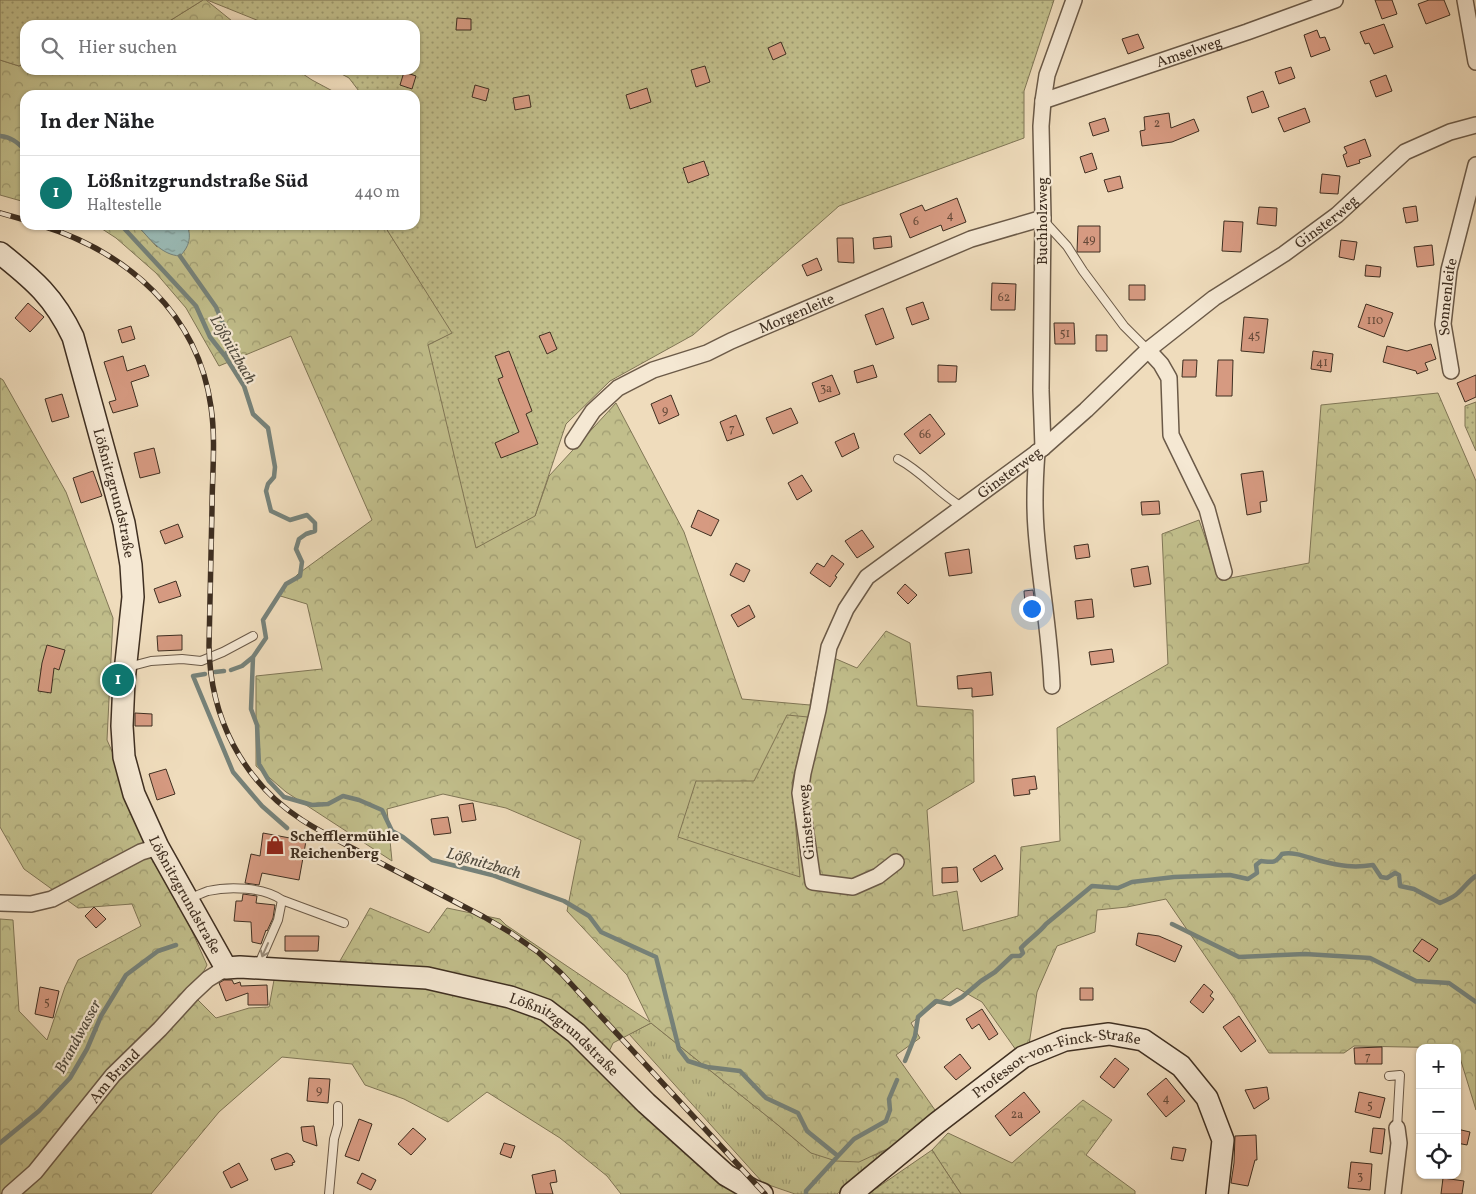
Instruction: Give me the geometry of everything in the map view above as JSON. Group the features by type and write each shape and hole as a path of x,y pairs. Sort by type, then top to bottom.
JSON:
{"street":[{"name":"Buchholzweg","path":"1052,686 1051,659 1036,528 1035,487 1040,450 1042,390 1043,218 1041,126 1047,75 1074,0"},
{"name":"Amselweg","path":"1043,101 1335,0"},
{"path":"1465,0 1476,62"},
{"name":"Ginsterweg","path":"896,862 878,876 853,887 812,882 800,793 802,773 818,710 828,647 846,609 867,577 1040,450 1086,410 1148,350 1214,298 1284,254 1337,215 1405,152 1450,132 1476,125"},
{"name":"Sonnenleite","path":"1451,371 1443,324 1449,270 1476,165"},
{"name":"Morgenleite","path":"573,441 593,411 618,388 640,376 707,353 731,341 971,240 1043,218"},
{"name":"Lößnitzgrundstraße","path":"0,253 29,276 53,302 64,318 73,337 124,523 131,565 133,597 122,726 124,757 134,794 158,847 226,968 427,978 510,997 546,1010 576,1033 646,1103 726,1175 745,1187 762,1194"},
{"path":"1148,350 1161,364 1169,378 1171,435 1207,509 1224,572"},
{"path":"0,904 31,904 52,899 141,852 158,847"},
{"name":"Am Brand","path":"10,1194 35,1172 113,1075 160,1029 192,994 226,968"},
{"name":"Professor-von-Finck-Straße","path":"851,1194 937,1123 1023,1057 1065,1040 1110,1034 1143,1040 1181,1066 1207,1098 1223,1140 1217,1194"},
{"path":"1393,1194 1399,1143 1397,1128"}],"lane":[{"path":"1043,218 1067,246 1124,326 1148,350"},
{"path":"898,459 922,474 948,499 962,507"},
{"path":"126,667 151,661 182,659 201,661 253,636"},
{"path":"188,899 209,891 232,889 265,891 274,894 282,900 344,923"},
{"path":"261,969 262,959 278,920 282,900"},
{"path":"1389,1076 1400,1075 1397,1128"},
{"path":"330,1194 334,1139 338,1125 338,1106"}],"green space":[{"path":"0,0 203,0 171,20 20,20 20,66 0,60"},
{"path":"206,0 231,20 171,20"},
{"path":"207,0 1054,0 1024,91 1024,138 839,206 693,335 610,381 566,424 535,516 476,548 428,345 452,333 387,230 420,230 420,90 358,90 349,78 343,75 420,75 420,20 257,20"},
{"path":"0,60 20,66 20,75 304,75 331,90 20,90 20,201 0,195"},
{"path":"104,230 142,230 157,247 189,230 387,230 453,333 428,345 535,516 549,476 616,403 684,532 742,699 810,705 820,652 857,668 886,631 910,643 917,706 973,710 974,782 927,810 933,896 957,891 963,931 1018,916 1021,847 1060,841 1057,728 1168,664 1162,534 1199,520 1220,580 1309,563 1321,405 1438,393 1476,481 1476,1110 1461,1061 1461,1044 1416,1044 1416,1047 1354,1046 1344,1053 1269,1053 1166,899 1127,907 1097,910 1095,932 1057,946 1037,992 1029,1045 1016,1050 982,1002 957,988 911,1023 920,1038 896,1055 935,1110 900,1143 859,1162 836,1161 811,1153 651,1023 613,1043 601,1069 754,1194 621,1194 607,1176 560,1138 487,1092 448,1122 404,1099 365,1085 352,1064 282,1057 219,1112 151,1194 0,1194 0,919 13,920 19,1011 47,1040 65,987 78,960 141,926 132,904 78,908 24,869 0,827 0,378 3,380 66,492 113,618 107,740 207,965 192,994 216,1018 249,1008 269,1007 274,980 328,982 370,908 429,933 447,908 500,919 506,925 650,1022 627,975 567,911 581,840 506,808 443,794 387,809 392,861 286,792 256,766 256,676 322,669 307,604 277,595 298,574 372,520 291,336 219,366 186,308 156,273 116,238"},
{"path":"1476,402 1476,451 1465,426 1465,406"},
{"path":"787,715 808,717 792,783 800,877 678,837 696,781 754,781"},
{"path":"651,1023 811,1153 876,1155 900,1143 837,1194 795,1194 763,1183 629,1034"},
{"path":"1083,1100 1112,1120 1086,1155 1135,1191 1135,1194 961,1194 932,1150 948,1133 1012,1163"},
{"path":"932,1150 961,1194 868,1194"}],"water":[{"path":"142,230 188,230 189,234 186,249 180,256 167,253"}],"building":[{"path":"1375,0 1392,0 1397,14 1382,19"},
{"path":"1429,0 1444,0 1450,15 1426,24 1418,4"},
{"path":"457,18 471,19 471,30 456,30"},
{"path":"1384,24 1393,47 1374,54 1369,43 1365,44 1360,32"},
{"path":"1317,30 1320,38 1325,37 1330,50 1311,57 1304,35"},
{"path":"1138,34 1144,48 1128,54 1122,39"},
{"path":"781,42 786,54 773,60 768,48"},
{"path":"705,66 710,82 696,87 691,70"},
{"path":"1291,67 1295,78 1279,84 1275,72"},
{"path":"403,75 416,76 412,89 400,85"},
{"path":"1386,75 1392,91 1376,97 1370,81"},
{"path":"475,85 489,89 486,101 472,97"},
{"path":"647,88 651,102 630,109 626,95"},
{"path":"1263,91 1269,107 1252,113 1247,97"},
{"path":"529,95 531,107 515,110 513,98"},
{"path":"1305,108 1310,122 1284,132 1278,118"},
{"path":"1169,113 1171,128 1194,119 1199,131 1172,142 1142,146 1140,131 1145,130 1144,117"},
{"path":"1105,118 1109,131 1093,136 1089,123"},
{"path":"1365,139 1371,156 1359,160 1360,163 1347,167 1343,155 1347,153 1344,147"},
{"path":"1092,153 1097,169 1085,173 1080,157"},
{"path":"704,161 709,175 688,183 683,168"},
{"path":"1322,174 1340,176 1338,194 1320,193"},
{"path":"1120,176 1123,188 1108,192 1104,180"},
{"path":"957,198 966,222 943,231 941,225 910,238 900,214 922,205 925,211"},
{"path":"1416,206 1418,221 1406,223 1403,208"},
{"path":"1259,207 1277,208 1276,226 1257,224"},
{"path":"1224,221 1243,222 1241,252 1222,251"},
{"path":"1078,226 1100,226 1100,252 1077,252"},
{"path":"891,236 892,247 874,249 873,238"},
{"path":"837,238 853,238 854,263 838,262"},
{"path":"1341,240 1357,242 1354,260 1339,257"},
{"path":"1432,245 1434,265 1417,267 1414,247"},
{"path":"817,258 822,270 807,276 802,265"},
{"path":"1366,265 1381,267 1380,277 1365,276"},
{"path":"992,283 1016,284 1015,310 991,310"},
{"path":"1129,285 1145,285 1145,300 1129,300"},
{"path":"923,302 929,319 912,325 906,308"},
{"path":"28,303 44,317 30,332 15,318"},
{"path":"1366,304 1393,313 1384,337 1358,327"},
{"path":"883,308 894,338 876,345 865,315"},
{"path":"1244,317 1268,319 1264,353 1241,351"},
{"path":"1054,323 1074,323 1075,344 1055,344"},
{"path":"131,326 135,339 122,343 118,330"},
{"path":"550,332 557,349 547,354 539,336"},
{"path":"1096,335 1107,335 1107,351 1096,351"},
{"path":"1431,344 1436,359 1425,363 1428,370 1417,374 1416,371 1383,362 1387,346 1407,351"},
{"path":"509,351 532,411 526,414 538,444 501,458 495,443 519,432 498,379 503,377 495,356"},
{"path":"1313,351 1333,354 1331,372 1311,369"},
{"path":"123,356 127,371 145,365 149,376 131,382 138,406 113,413 109,402 116,400 104,362"},
{"path":"1183,360 1197,360 1196,377 1182,377"},
{"path":"1218,360 1233,360 1232,396 1216,396"},
{"path":"873,365 877,377 857,383 854,371"},
{"path":"938,365 957,366 956,382 938,382"},
{"path":"832,375 840,394 819,402 812,383"},
{"path":"1476,375 1476,397 1465,402 1457,383"},
{"path":"62,394 69,417 52,422 45,399"},
{"path":"671,395 679,415 659,424 651,404"},
{"path":"791,408 798,423 773,434 766,418"},
{"path":"930,414 945,434 920,454 904,434"},
{"path":"736,415 744,435 727,441 720,422"},
{"path":"854,433 859,448 842,457 835,442"},
{"path":"154,448 160,473 140,478 134,453"},
{"path":"93,471 102,496 81,503 73,478"},
{"path":"1263,471 1267,501 1260,502 1261,512 1247,515 1241,474"},
{"path":"802,475 812,491 797,500 788,483"},
{"path":"1159,501 1160,514 1142,515 1141,502"},
{"path":"698,510 719,520 711,536 691,527"},
{"path":"178,524 183,537 165,544 160,531"},
{"path":"862,530 874,547 857,558 845,541"},
{"path":"1088,544 1090,557 1076,559 1074,546"},
{"path":"969,549 972,573 949,576 945,553"},
{"path":"832,555 844,564 830,587 810,573 817,563 824,567"},
{"path":"736,563 750,570 744,582 730,575"},
{"path":"1148,566 1151,584 1134,587 1131,569"},
{"path":"176,581 181,596 159,603 154,589"},
{"path":"905,584 917,595 908,604 897,593"},
{"path":"1033,590 1035,603 1025,604 1024,591"},
{"path":"1092,599 1094,617 1077,619 1075,601"},
{"path":"749,605 755,617 738,627 731,615"},
{"path":"182,635 182,650 158,651 157,636"},
{"path":"47,645 65,650 59,670 54,668 51,693 38,691"},
{"path":"1112,649 1114,662 1091,665 1089,652"},
{"path":"991,672 993,695 972,697 972,688 958,689 957,676"},
{"path":"135,713 152,714 152,726 135,726"},
{"path":"166,769 175,794 157,800 149,774"},
{"path":"1035,776 1037,789 1029,790 1030,794 1014,796 1012,779"},
{"path":"473,803 476,820 462,822 459,805"},
{"path":"448,817 451,833 434,835 431,819"},
{"path":"263,833 306,841 299,880 262,873 259,885 245,883 251,854 260,856"},
{"path":"995,855 1003,869 981,882 973,869"},
{"path":"957,867 958,882 942,883 942,868"},
{"path":"243,894 257,896 256,903 275,905 273,918 261,944 252,942 251,922 234,921 236,901 242,901"},
{"path":"94,907 106,919 96,928 85,916"},
{"path":"1138,933 1159,936 1182,946 1175,962 1136,945"},
{"path":"285,936 319,936 318,951 285,951"},
{"path":"1422,939 1438,949 1429,962 1413,951"},
{"path":"224,980 232,980 234,984 240,982 241,986 267,985 268,1005 248,1005 248,993 226,1001 219,983"},
{"path":"1204,984 1213,992 1210,996 1214,999 1203,1013 1190,1002"},
{"path":"40,987 59,991 53,1018 35,1014"},
{"path":"1080,988 1093,988 1093,1000 1080,1000"},
{"path":"982,1009 998,1034 989,1040 979,1024 972,1029 966,1019"},
{"path":"1239,1016 1256,1041 1241,1052 1223,1027"},
{"path":"1382,1047 1382,1064 1355,1064 1354,1048"},
{"path":"960,1054 971,1068 956,1080 944,1067"},
{"path":"1115,1058 1129,1069 1114,1088 1100,1077"},
{"path":"309,1078 330,1079 328,1103 307,1101"},
{"path":"1166,1078 1185,1101 1166,1117 1147,1094"},
{"path":"1267,1087 1269,1099 1254,1109 1245,1090"},
{"path":"1024,1092 1040,1112 1010,1136 995,1116"},
{"path":"1359,1092 1385,1098 1380,1118 1355,1112"},
{"path":"359,1119 372,1124 359,1161 345,1156"},
{"path":"314,1126 317,1146 303,1141 301,1127"},
{"path":"413,1128 426,1139 411,1155 398,1144"},
{"path":"1373,1128 1385,1129 1382,1154 1370,1152"},
{"path":"1461,1130 1470,1132 1467,1145 1461,1144"},
{"path":"1256,1135 1257,1160 1255,1160 1248,1186 1231,1183 1235,1136"},
{"path":"504,1143 515,1146 511,1158 500,1154"},
{"path":"1173,1147 1186,1149 1183,1161 1171,1159"},
{"path":"287,1153 291,1155 295,1162 292,1163 293,1165 275,1170 271,1159"},
{"path":"1351,1162 1372,1164 1370,1190 1348,1188"},
{"path":"239,1163 248,1180 231,1188 223,1172"},
{"path":"555,1170 557,1182 550,1183 553,1194 536,1194 532,1175"},
{"path":"362,1173 376,1180 371,1190 357,1183"},
{"path":"1443,1179 1464,1181 1462,1194 1441,1194"}],"waterway":[{"name":"Lößnitzbach","path":"0,136 14,140 20,146"},
{"name":"Lößnitzbach","path":"126,230 196,306 210,337 244,386 253,414 268,428 275,467 274,477 268,484 266,491 271,511 290,520 307,515 315,523 315,531 299,539 296,549 302,562 300,576 286,584 263,620 266,638 253,657 251,709 257,725 259,764 269,781 284,797 312,805 328,804 343,796 359,800 382,810 392,831 403,837 432,860 492,875 564,901 589,916 601,932 656,957 679,1049 688,1061 707,1067 740,1071 766,1098 798,1113 807,1131 838,1156 806,1191 806,1194"},
{"path":"180,256 216,307 231,346 225,356"},
{"path":"231,670 242,666 253,657"},
{"path":"215,672 224,671"},
{"path":"205,674 193,676 233,772 262,806 287,828"},
{"path":"905,1061 915,1036 918,1017 936,1001 950,1004 962,997 995,972 1012,956 1020,956 1023,953 1021,948 1024,945 1092,886 1118,888 1132,882 1174,877 1230,875 1248,879 1257,873 1256,865 1261,861 1273,862 1282,854 1287,853 1341,865 1373,865 1381,877 1387,878 1395,873 1399,875 1400,886 1414,889 1440,903 1452,898 1476,876"},
{"path":"1172,924 1239,957 1305,954 1370,958 1416,981 1449,983 1476,1002"},
{"name":"Brandwasser","path":"0,1143 39,1111 70,1078 87,1049 101,1016 126,975 158,951 176,945"},
{"path":"838,1156 854,1139 886,1121 890,1110 889,1099 897,1080"}],"railway":[{"path":"0,213 20,219"},
{"path":"53,230 102,252 129,270 153,291 174,315 191,343 203,373 211,407 213,433 209,646 211,672 223,722 233,745 246,767 281,804 302,820 484,917 538,952 561,973 765,1194"}],"place":[{"name":"Lößnitzgrundstraße Süd","path":"118,680"},
{"name":"Schefflermühle Reichenberg","path":"275,845"}]}
